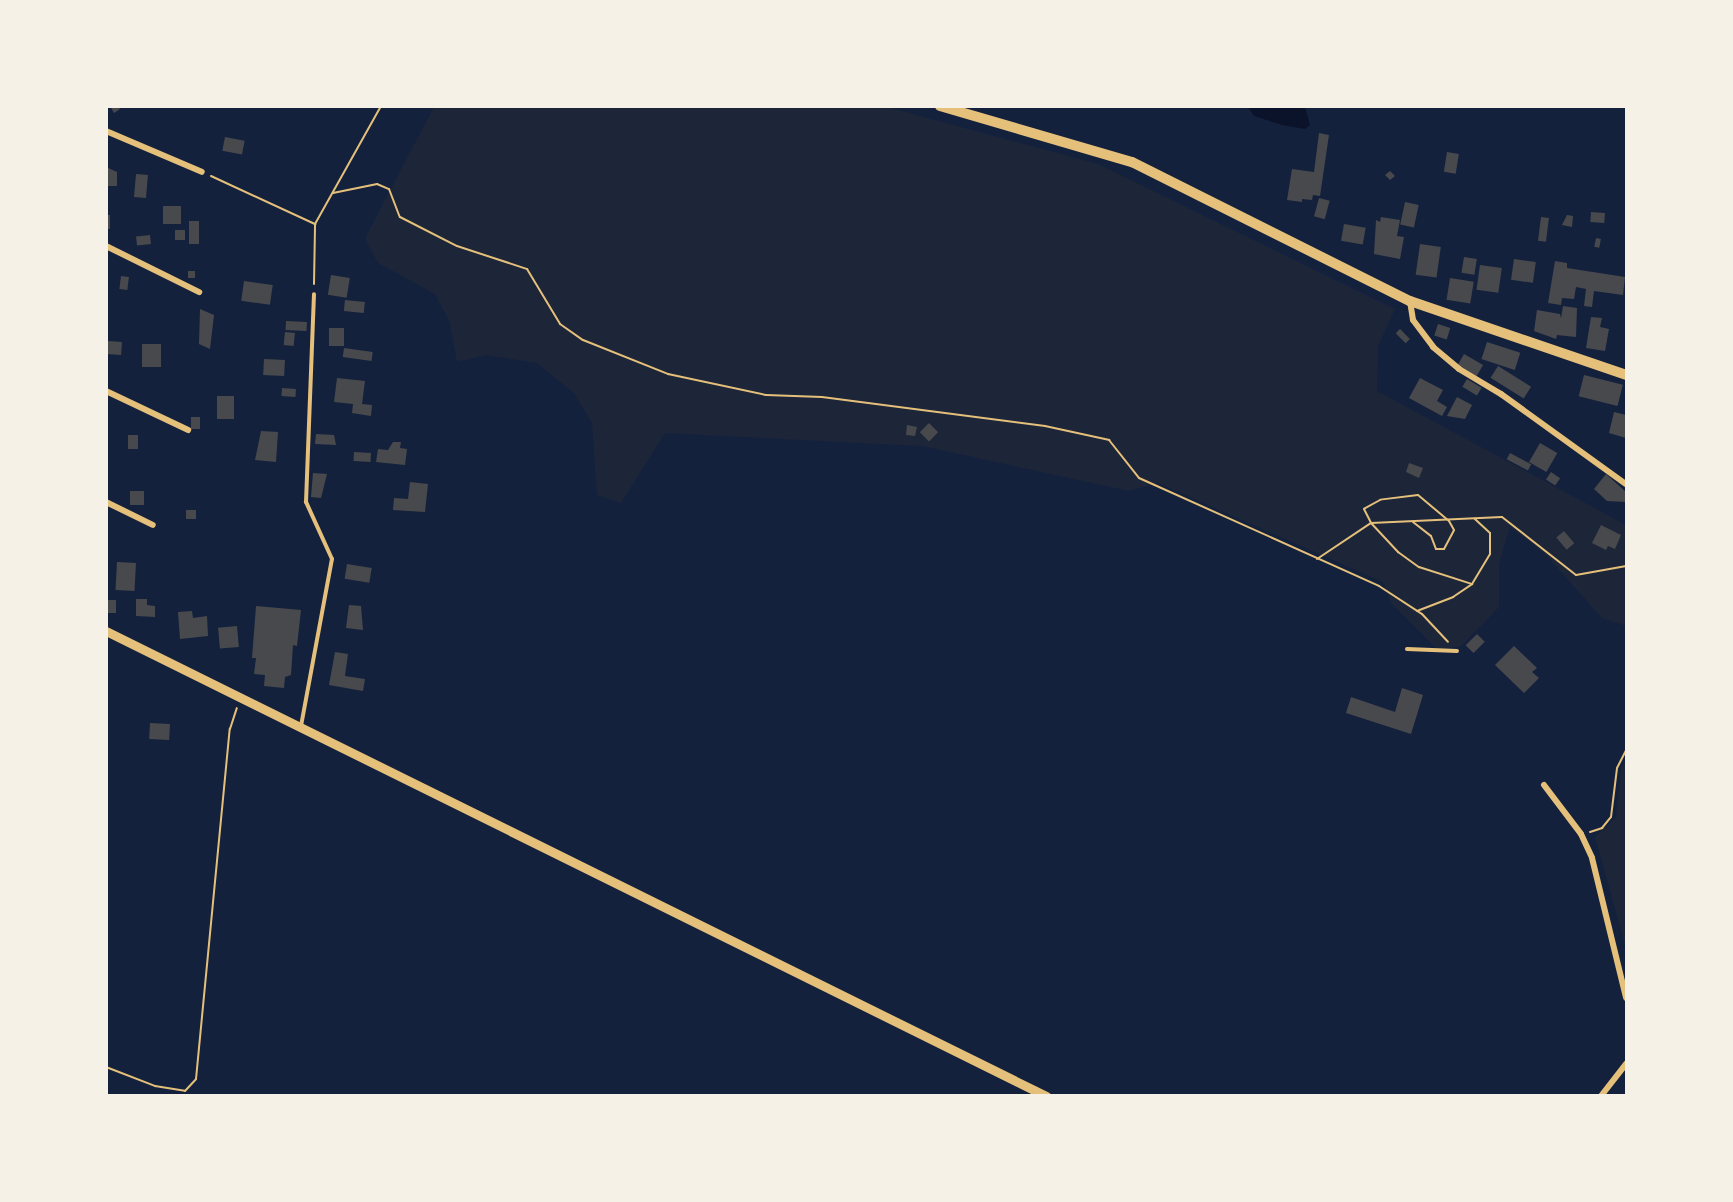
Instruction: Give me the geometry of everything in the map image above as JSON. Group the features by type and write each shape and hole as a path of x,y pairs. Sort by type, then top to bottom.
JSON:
{"main road":[{"path":"940,106 1132,162 1410,301 1626,375"}],"street":[{"path":"106,131 202,172"},
{"path":"106,246 199,292"},
{"path":"1410,301 1413,320 1433,347 1459,369 1511,401 1626,484"},
{"path":"106,391 188,430"},
{"path":"106,502 153,525"},
{"path":"106,631 1046,1095"},
{"path":"1544,785 1581,834 1605,902 1626,998"},
{"path":"1601,1095 1626,1064"}],"lane":[{"path":"301,727 306,713 332,559 306,502 314,294"},
{"path":"1407,649 1456,651"}],"path":[{"path":"314,294 315,224 381,106"},
{"path":"202,172 315,224"},
{"path":"333,193 377,184 389,189 400,217 457,246 527,269 560,324 583,340 668,374 766,395 822,397 899,409 1045,426 1109,440 1138,478 1379,586 1417,611 1456,651"},
{"path":"1413,522 1431,536 1436,549 1444,549 1454,530 1449,521 1418,495 1380,500 1364,509 1371,523 1398,552 1419,567 1472,584"},
{"path":"1317,559 1371,523 1502,517 1576,575 1626,566"},
{"path":"1417,611 1453,597 1472,584 1490,554 1490,533 1475,519"},
{"path":"106,1067 155,1086 185,1091 196,1079 230,729 242,698"},
{"path":"1581,834 1602,828 1611,817 1617,768 1626,750"}],"shaded area":[{"path":"434,107 887,107 1098,164 1395,309 1378,346 1377,391 1626,525 1626,626 1602,618 1545,554 1510,527 1499,564 1499,607 1461,646 1438,650 1392,604 1383,582 1158,483 1129,491 922,446 665,433 621,503 597,495 592,423 574,393 537,363 486,355 457,362 450,323 435,294 378,263 365,238"},
{"path":"1248,107 1305,107 1310,125 1305,129 1282,125 1254,116"},
{"path":"1626,761 1626,948 1595,837 1616,817 1621,769"}],"building":[{"path":"110,106 118,106 120,109 114,113"},
{"path":"1319,133 1329,135 1320,196 1313,195 1312,200 1302,199 1302,202 1287,200 1292,169 1314,172"},
{"path":"225,137 245,141 242,155 222,151"},
{"path":"1447,152 1459,154 1456,174 1444,172"},
{"path":"106,167 117,172 117,186 106,186"},
{"path":"1390,171 1395,176 1390,180 1385,175"},
{"path":"136,174 148,175 146,198 134,197"},
{"path":"1319,198 1330,201 1325,219 1314,216"},
{"path":"1405,202 1419,205 1414,227 1400,224"},
{"path":"163,206 181,206 181,224 163,224"},
{"path":"1591,212 1605,213 1604,223 1590,222"},
{"path":"106,215 110,215 110,229 106,229"},
{"path":"1567,215 1573,216 1572,227 1562,225"},
{"path":"1381,217 1400,220 1397,236 1404,237 1400,259 1374,254 1376,220 1380,222"},
{"path":"1541,217 1549,218 1546,242 1538,241"},
{"path":"189,221 199,221 199,244 189,244"},
{"path":"1344,224 1366,228 1363,245 1341,241"},
{"path":"175,230 185,230 185,240 175,240"},
{"path":"150,235 151,244 137,245 136,236"},
{"path":"1596,238 1601,239 1599,248 1594,247"},
{"path":"1420,244 1441,247 1436,278 1416,275"},
{"path":"1464,257 1477,259 1474,275 1461,273"},
{"path":"1514,259 1536,262 1533,283 1511,280"},
{"path":"1555,261 1567,263 1567,268 1625,277 1623,295 1594,291 1592,307 1584,306 1586,289 1576,287 1574,299 1562,298 1561,305 1548,303"},
{"path":"1480,265 1502,268 1498,293 1477,290"},
{"path":"188,271 195,271 195,278 188,278"},
{"path":"331,275 350,278 347,298 328,295"},
{"path":"121,276 129,277 127,290 119,289"},
{"path":"1450,278 1474,282 1470,303 1447,300"},
{"path":"244,281 273,285 270,305 241,301"},
{"path":"345,300 365,302 364,313 344,311"},
{"path":"1563,306 1577,308 1576,337 1557,335 1556,339 1534,331 1537,310 1560,314 1561,318"},
{"path":"200,309 214,315 210,349 199,344"},
{"path":"1591,317 1602,318 1600,327 1609,329 1605,351 1586,348"},
{"path":"286,321 307,322 307,331 286,330"},
{"path":"1438,324 1450,328 1447,339 1434,335"},
{"path":"329,328 344,328 344,346 329,346"},
{"path":"1400,329 1410,339 1406,343 1396,333"},
{"path":"285,332 295,333 294,346 284,345"},
{"path":"108,341 122,342 121,355 107,354"},
{"path":"1487,342 1520,353 1515,370 1481,359"},
{"path":"142,344 161,344 161,367 142,367"},
{"path":"344,348 373,352 371,361 343,357"},
{"path":"1464,354 1483,365 1477,376 1458,365"},
{"path":"264,359 285,360 284,376 263,375"},
{"path":"1498,366 1531,387 1524,399 1491,378"},
{"path":"1584,375 1623,385 1617,406 1579,396"},
{"path":"337,378 365,381 362,404 372,405 371,416 352,413 353,404 334,402"},
{"path":"1420,378 1443,390 1437,401 1447,407 1442,416 1409,398"},
{"path":"1467,379 1482,388 1477,395 1462,387"},
{"path":"282,388 296,389 295,397 281,396"},
{"path":"217,396 234,396 234,419 217,419"},
{"path":"1457,397 1472,405 1465,419 1447,416"},
{"path":"1614,412 1626,415 1626,438 1609,433"},
{"path":"191,417 200,417 200,429 191,429"},
{"path":"929,423 938,432 929,441 920,432"},
{"path":"907,425 917,427 915,436 906,435"},
{"path":"261,431 278,432 276,462 255,460"},
{"path":"316,434 334,435 336,445 315,444"},
{"path":"128,435 138,435 138,449 128,449"},
{"path":"393,442 401,442 400,448 407,449 405,465 376,462 378,449 388,450"},
{"path":"1540,443 1557,453 1546,472 1529,462"},
{"path":"354,452 371,453 371,462 354,461"},
{"path":"1510,453 1531,464 1528,470 1507,459"},
{"path":"1409,463 1423,468 1419,478 1406,472"},
{"path":"1551,472 1560,478 1555,486 1546,479"},
{"path":"313,473 327,474 321,498 311,497"},
{"path":"1606,474 1626,492 1626,502 1607,501 1594,489"},
{"path":"410,482 428,484 425,512 393,510 394,498 408,499"},
{"path":"130,491 144,491 144,505 130,505"},
{"path":"186,510 196,510 196,519 186,519"},
{"path":"1601,525 1621,535 1615,549 1608,546 1606,550 1592,543"},
{"path":"1564,531 1574,543 1567,550 1556,537"},
{"path":"117,562 136,563 135,591 116,590"},
{"path":"347,564 372,568 369,583 345,579"},
{"path":"136,599 147,599 147,605 155,606 155,617 136,616"},
{"path":"106,600 116,600 116,613 106,613"},
{"path":"349,605 361,606 363,630 346,628"},
{"path":"256,606 301,610 297,646 293,645 291,675 285,677 284,688 264,686 265,675 254,674 256,658 252,658"},
{"path":"192,611 193,618 207,616 208,636 180,639 178,612"},
{"path":"237,626 239,647 220,649 218,628"},
{"path":"1477,634 1485,642 1473,653 1466,645"},
{"path":"1514,646 1537,668 1532,672 1539,678 1524,693 1495,665"},
{"path":"335,652 348,654 345,676 365,679 363,691 329,685"},
{"path":"1402,688 1423,695 1411,734 1346,713 1351,697 1395,712"},
{"path":"150,723 170,724 169,740 149,739"}]}
